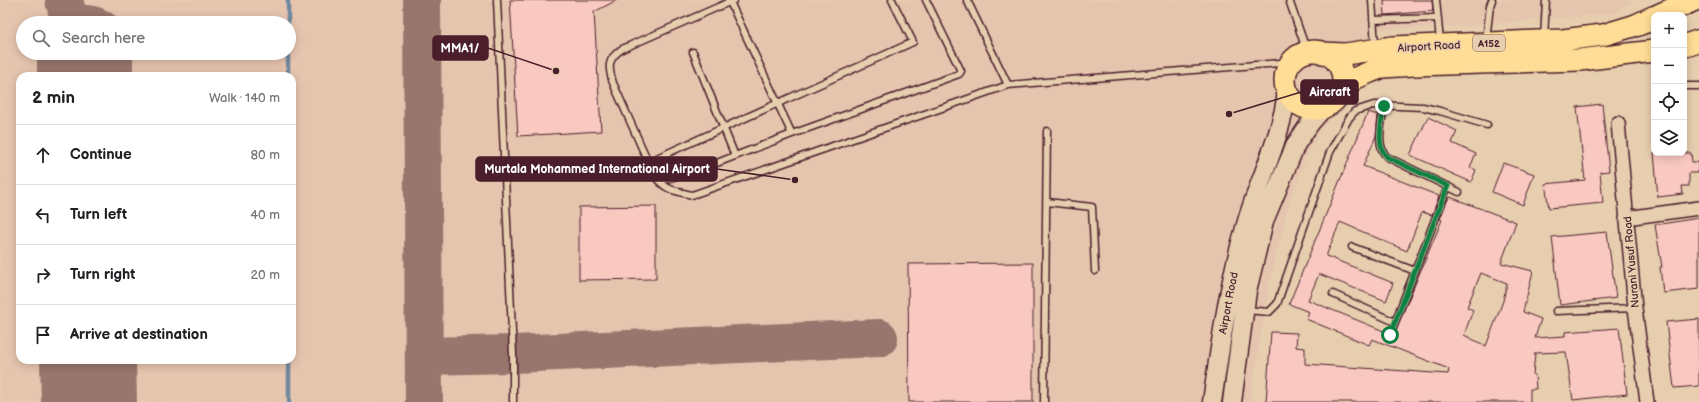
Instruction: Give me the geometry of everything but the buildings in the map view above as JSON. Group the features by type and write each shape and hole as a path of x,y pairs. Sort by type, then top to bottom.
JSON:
{"highway":[{"path":"1666,12 1694,0"}],"main road":[{"path":"1678,12 1699,4"},
{"name":"Airport Road","path":"1307,56 1344,54 1375,49 1544,41 1603,35 1648,21"},
{"name":"Airport Road","path":"1341,90 1356,78 1383,67 1580,60 1651,51"},
{"path":"1327,54 1335,60 1340,67 1343,77 1341,90 1339,96 1332,104 1319,109 1309,109 1292,99 1287,91 1285,81 1287,71 1307,56 1327,54"},
{"name":"Airport Road","path":"1212,402 1221,336 1232,281 1247,220 1285,112 1287,91"},
{"name":"Airport Road","path":"1232,402 1247,291 1264,220 1296,144 1311,122 1324,107"}],"street":[{"name":"Nurani Yusuf Road","path":"1618,122 1635,308 1647,402"},
{"path":"1626,218 1699,208"}],"lane":[{"path":"497,0 513,354 513,402"},
{"path":"648,162 913,42 892,0"},
{"path":"659,181 696,171 792,134 959,74 961,71 926,0"},
{"path":"967,0 1008,85"},
{"path":"792,134 732,1 622,49 614,54 610,61 609,71 613,83 648,162 659,181 662,185 672,191 692,195 1008,85 1307,56 1289,0"},
{"path":"1372,0 1375,49"},
{"path":"1436,0 1440,45"},
{"path":"1486,43 1492,0"},
{"path":"1544,41 1546,0"},
{"path":"1373,20 1438,18"},
{"path":"693,52 735,156"},
{"path":"1687,86 1699,86"},
{"path":"1244,310 1269,312 1277,304 1330,152 1355,111 1374,105 1423,107 1440,110 1487,125"},
{"path":"1384,106 1380,144 1381,152 1387,157 1459,192"},
{"path":"1044,402 1047,131"},
{"path":"1390,335 1448,186"},
{"path":"1047,202 1092,207 1095,271"},
{"path":"1352,247 1415,271"},
{"path":"1333,294 1395,322"},
{"path":"1556,311 1635,308"}],"shaded area":[{"path":"0,0 1633,0 1615,13 1465,26 1375,30 1366,82 1349,94 1320,130 1306,157 1289,203 1269,284 1250,402 0,402"}],"waterway":[{"path":"288,0 288,16"},
{"path":"288,60 288,72"},
{"path":"289,364 289,402"}],"taxiway":[{"path":"64,0 68,16"},
{"path":"422,0 424,402"},
{"path":"80,60 84,72"},
{"path":"424,356 513,354 879,338"}],"runway":[{"path":"85,60 85,72"},
{"path":"88,364 89,402"}],"place":[{"name":"MMA1/","path":"556,71"},
{"name":"Aircraft","path":"1229,114"},
{"name":"Murtala Mohammed International Airport","path":"795,180"}],"route":[{"path":"1384,106 1380,144 1381,152 1387,157 1448,186 1390,335"}]}
